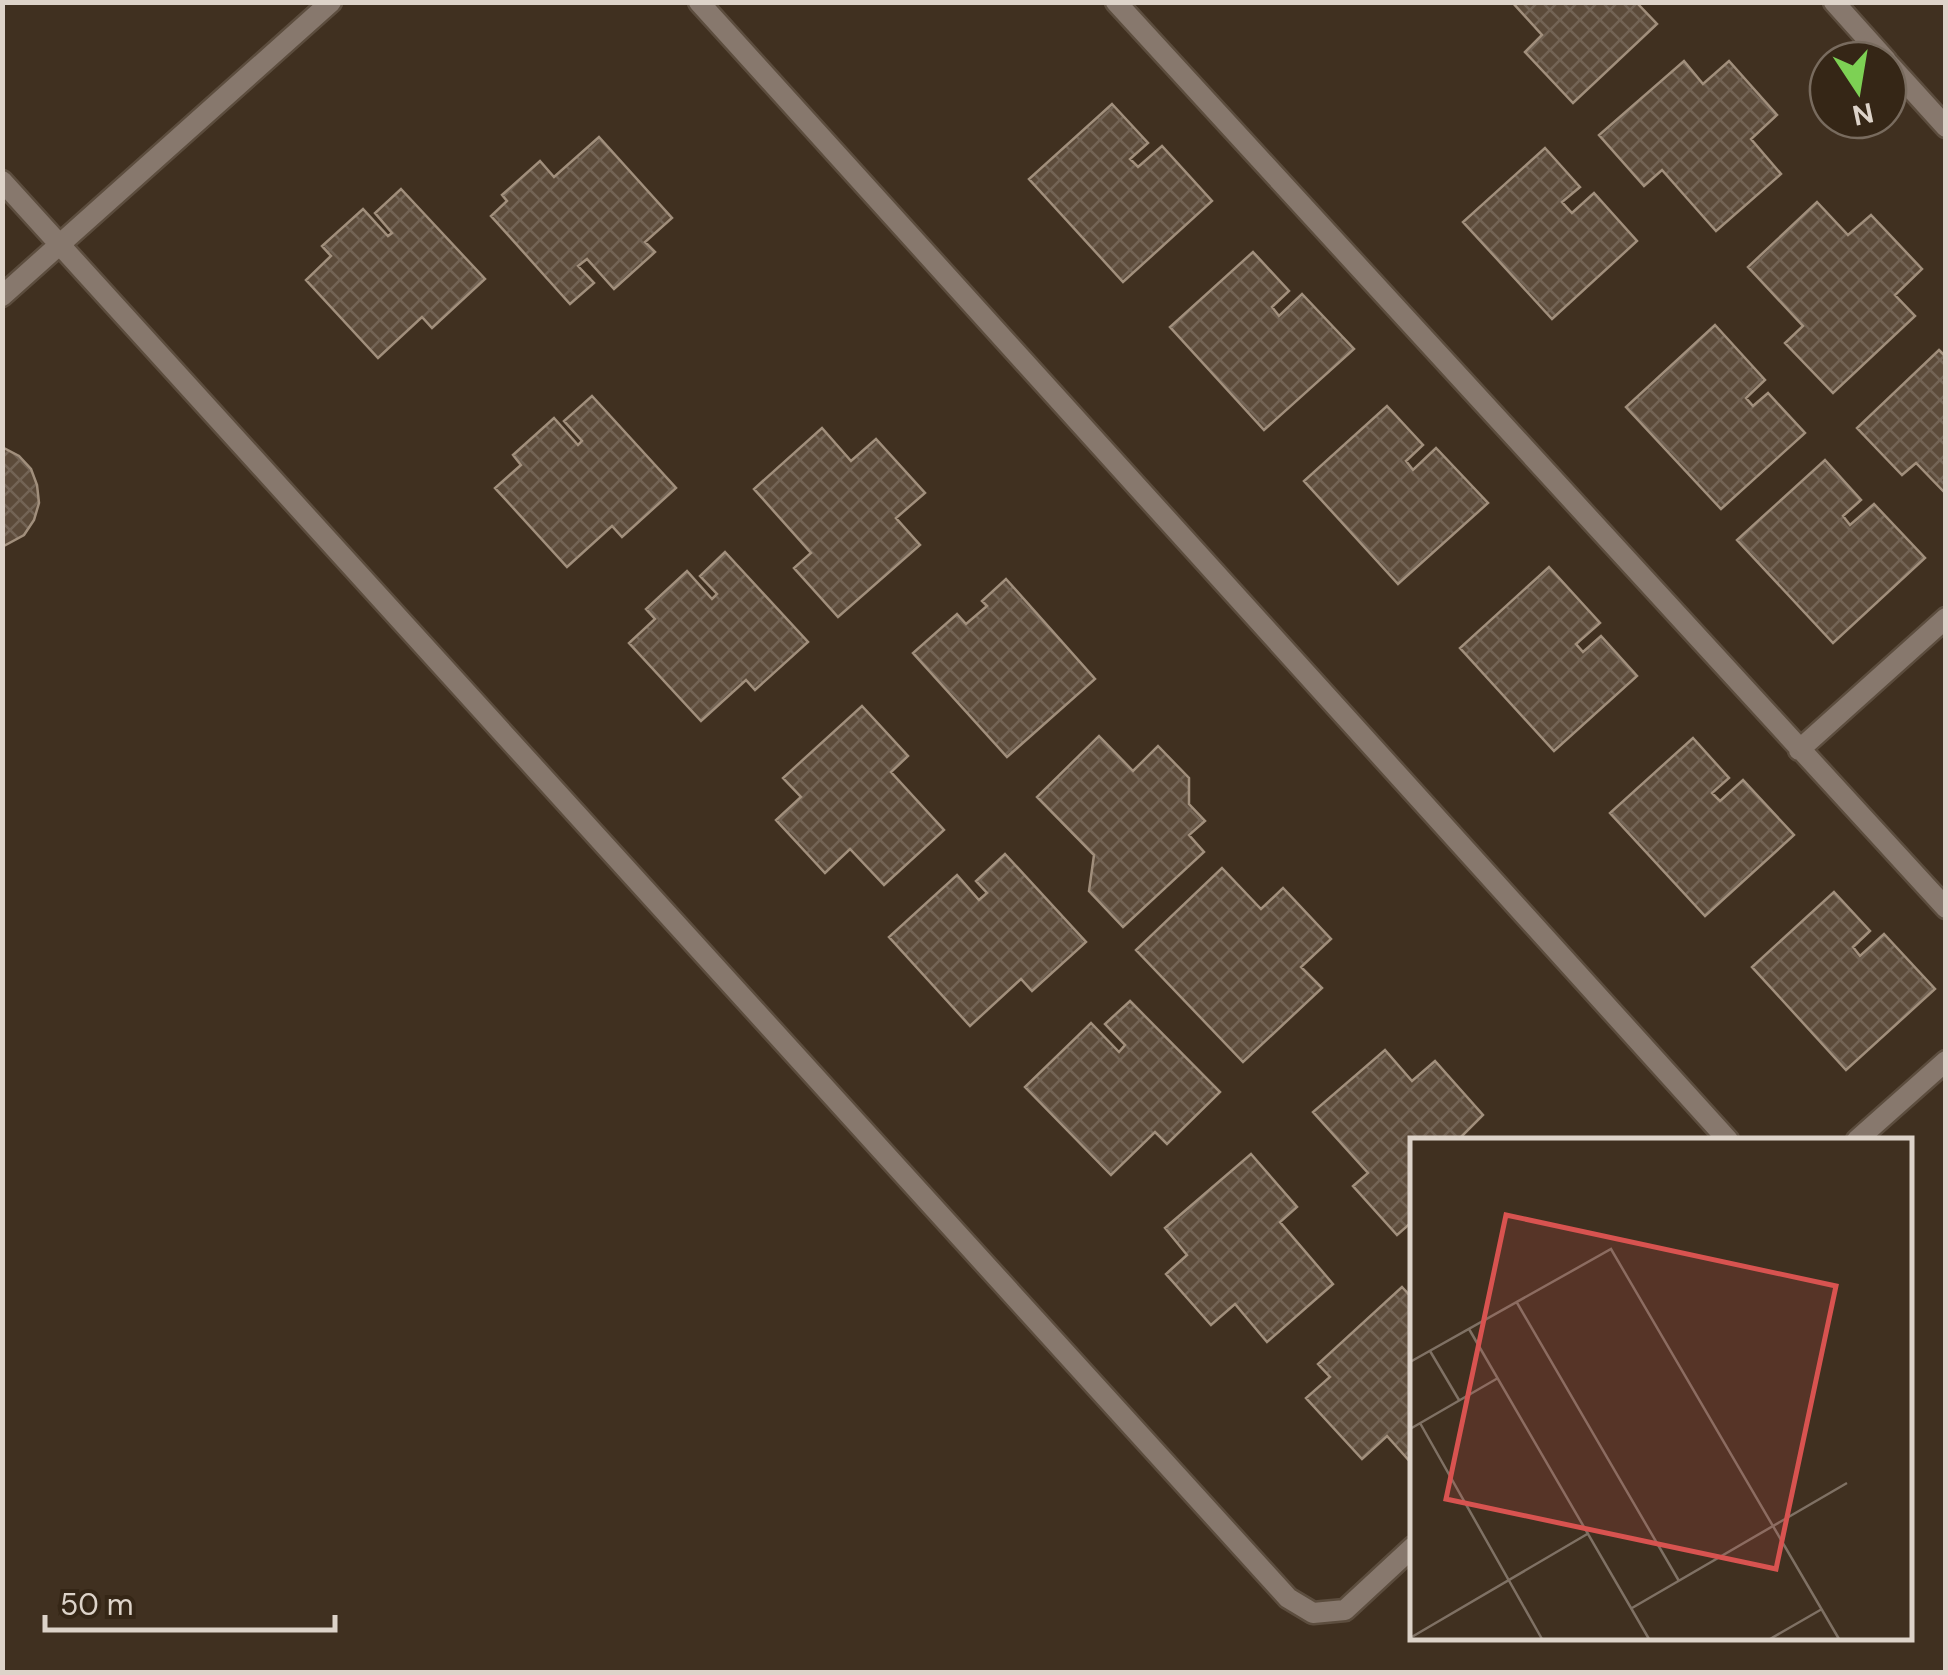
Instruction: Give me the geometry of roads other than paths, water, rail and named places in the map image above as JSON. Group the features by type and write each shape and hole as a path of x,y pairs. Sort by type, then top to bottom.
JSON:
{"lane":[{"path":"2,296 330,2"},
{"path":"699,2 1726,1138"},
{"path":"1116,2 1946,908"},
{"path":"1834,2 1868,40"},
{"path":"1908,84 1946,127"},
{"path":"2,181 1288,1598 1313,1613 1344,1610 1410,1550"},
{"path":"1799,750 1946,618"},
{"path":"1859,1138 1946,1061"}]}
